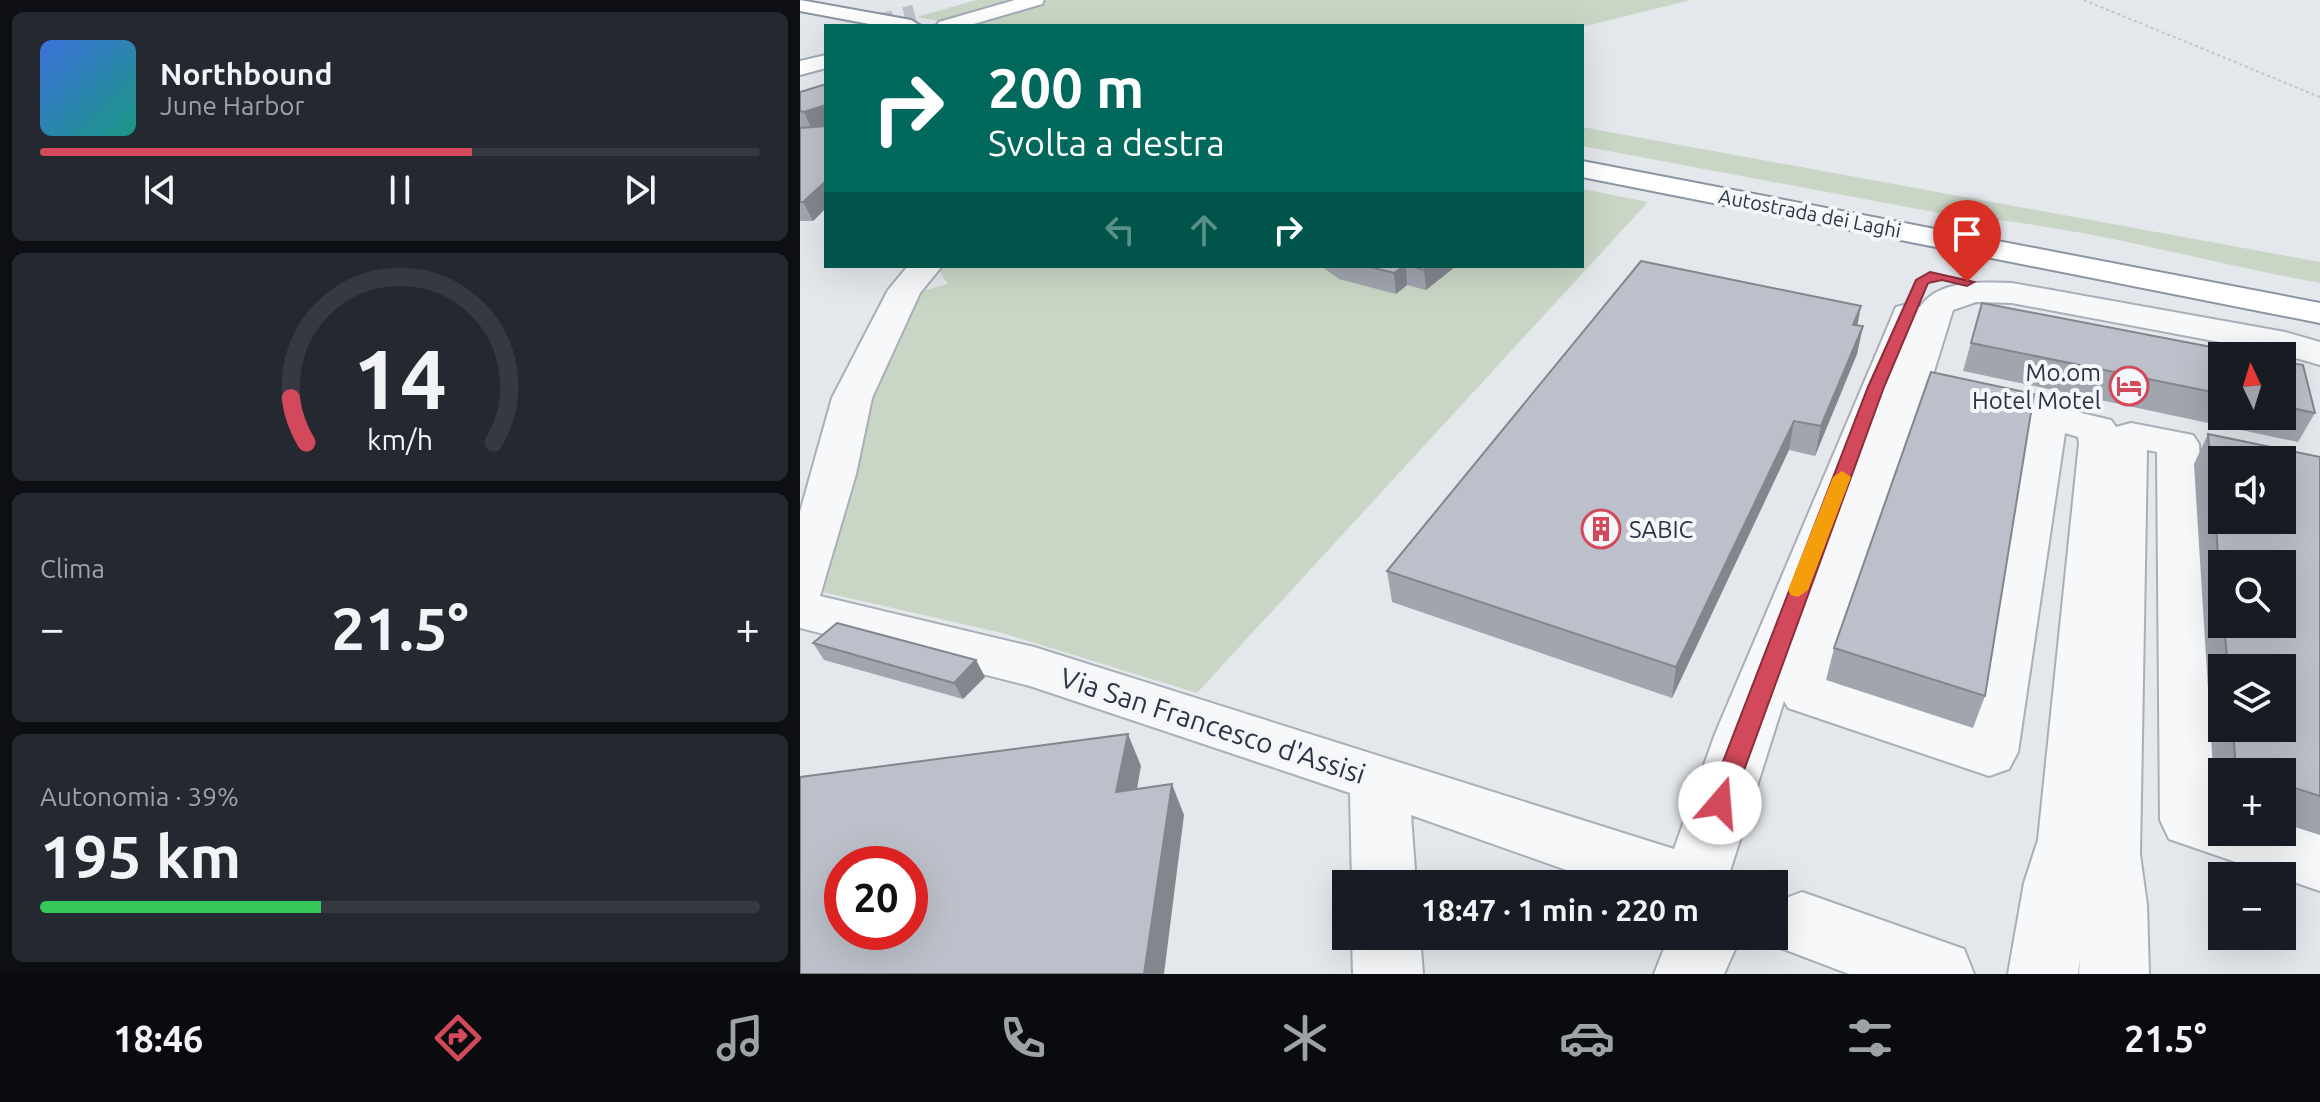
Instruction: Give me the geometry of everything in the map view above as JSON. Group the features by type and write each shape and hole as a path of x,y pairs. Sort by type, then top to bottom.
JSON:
{"main road":[{"path":"803,12 842,19 913,20 970,0"},
{"path":"953,24 1035,0"},
{"path":"800,47 824,40"},
{"name":"Autostrada dei Laghi","path":"1584,154 2320,296"},
{"name":"Autostrada dei Laghi","path":"1584,169 2320,313"}],"street":[{"path":"1697,870 1743,734 1876,387 1922,280 1942,276 1992,291 2285,343 2320,354"},
{"path":"800,588 834,474 852,398 916,278"},
{"path":"1992,291 1959,294 1935,308 1928,392 1807,693 1989,752 2032,414 2091,426 2099,433 2069,840 2056,883 2043,974"},
{"path":"2114,974 2114,905 2108,854 2126,447 2131,435 2195,448 2191,820 2208,825"},
{"name":"Via San Francesco d'Assisi","path":"800,610 1034,667 1379,778 1622,870"},
{"path":"1379,778 1383,870"},
{"path":"2271,846 2320,862"},
{"path":"2056,883 2114,905"},
{"path":"1788,919 1823,938 1848,974"},
{"path":"1788,919 1939,974"},
{"path":"1387,950 1388,974"}],"path":[{"path":"2084,0 2320,97"}],"green space":[{"path":"976,0 1025,0 946,22 917,17"},
{"path":"1048,0 1691,0 1584,27 1584,24 969,24"},
{"path":"1584,127 2320,262 2320,283 2093,235 1955,216 1584,146"},
{"path":"1584,189 1648,202 1197,693 1002,633 818,591 880,362 917,293 948,284 937,268 1584,268"}],"building":[{"path":"824,85 824,106 800,111 800,92"},
{"path":"824,126 824,183 803,202 800,202 800,128"},
{"name":"SABIC","path":"1641,261 1861,306 1853,325 1863,326 1821,426 1794,421 1676,667 1387,571"},
{"path":"1374,268 1401,268 1394,273"},
{"path":"1982,303 2208,346 2208,391 1971,343"},
{"path":"2296,364 2303,365 2315,413 2296,409"},
{"path":"1931,372 2034,394 1985,696 1834,648"},
{"path":"2208,434 2266,446 2209,446"},
{"path":"2296,452 2320,457 2320,796 2296,788 2296,758 2235,758 2234,742 2296,742 2296,654 2227,654 2225,638 2296,638 2296,550 2218,550 2216,534 2296,534"},
{"path":"837,623 976,660 954,683 813,643"},
{"path":"1128,734 1116,792 1172,784 1144,974 800,974 800,777"}],"tunnel":[{"path":"881,24 915,15"}],"slow traffic":[{"path":"1798,590 1842,477"}],"place":[{"name":"Mo.om Hotel Motel","path":"2129,386"},
{"name":"SABIC","path":"1601,529"}],"route":[{"path":"1720,803 1743,734 1876,387 1922,280 1942,276 1967,282"}]}
